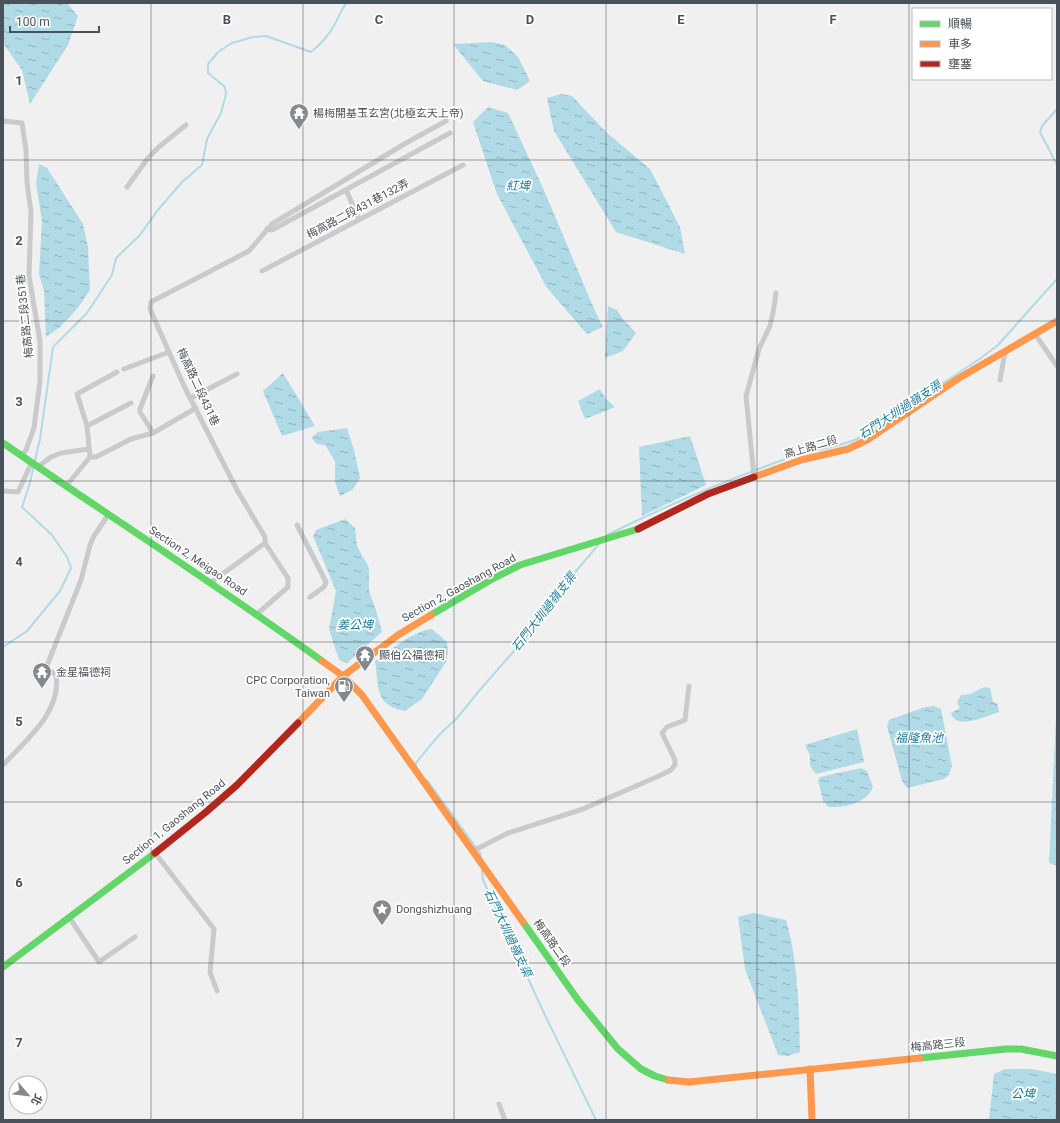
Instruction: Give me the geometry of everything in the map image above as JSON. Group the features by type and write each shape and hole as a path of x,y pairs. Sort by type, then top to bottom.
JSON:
{"street":[{"name":"梅高路二段351巷","path":"3,121 22,123 26,150 27,183 31,212 29,276 40,341 40,381 34,428 26,450 22,456"},
{"name":"梅高路二段431巷","path":"257,614 288,587 288,578 265,543 265,537 237,490 184,386 150,309 151,302 249,251 272,224 446,121"},
{"path":"127,187 152,154 186,125"},
{"path":"267,229 272,230 450,133"},
{"name":"梅高路二段431巷132弄","path":"262,271 463,165"},
{"path":"346,190 359,220"},
{"path":"753,476 746,396 759,349 770,326 776,293"},
{"name":"高上路二段","path":"753,476 801,460 848,448 867,440 959,378 1057,321"},
{"path":"1035,334 1057,366"},
{"path":"124,369 170,352"},
{"path":"1000,380 1005,352"},
{"path":"90,458 87,426 77,394 117,372"},
{"path":"191,398 237,374"},
{"path":"153,376 140,412 153,433"},
{"path":"87,426 131,403"},
{"path":"67,486 90,458 96,457 131,439 153,433 196,408"},
{"name":"Section 2, Meigao Road","path":"3,443 257,614 343,676"},
{"path":"3,491 18,492 35,464 61,453 89,449"},
{"name":"Section 2, Gaoshang Road","path":"343,676 398,635 494,578 520,565 639,529 708,494 753,476"},
{"path":"3,765 46,718 52,707 56,690 56,675 46,668 81,580 90,545 94,536 108,515"},
{"path":"297,525 326,582 324,587 310,597"},
{"path":"210,583 265,543"},
{"name":"梅高路二段","path":"343,676 362,695 578,1000 611,1042 638,1066 652,1074 670,1081 689,1082 822,1068"},
{"name":"Section 1, Gaoshang Road","path":"4,964 155,853 237,785 343,676"},
{"path":"473,850 508,833 583,809 671,770 676,765 675,760 662,733 667,727 685,720 689,686"},
{"path":"155,853 214,928 210,972 217,991"},
{"path":"69,917 99,962 135,937"},
{"name":"梅高路三段","path":"822,1068 1006,1049 1022,1049 1057,1056"},
{"path":"810,1069 812,1120"},
{"path":"499,1104 505,1120"}],"water":[{"path":"3,3 67,3 78,16 68,45 30,104 22,70 5,46 3,38"},
{"path":"492,42 505,45 518,57 530,81 517,90 483,81 453,44"},
{"path":"561,94 572,96 606,132 650,169 680,227 685,254 616,232 554,131 547,98"},
{"name":"紅埤","path":"488,107 508,113 543,188 603,327 587,334 547,288 497,194 473,122"},
{"path":"39,164 47,168 83,224 88,247 90,290 77,309 60,327 46,337 44,291 39,274 42,221 36,184"},
{"path":"608,306 617,310 636,333 623,351 605,358"},
{"path":"283,373 315,426 282,436 263,391"},
{"path":"600,389 605,398 615,407 585,419 578,401"},
{"path":"347,428 354,450 360,478 352,490 340,496 335,482 335,461 325,445 317,444 311,438 318,432"},
{"path":"690,436 706,485 642,516 639,447"},
{"name":"姜公埤","path":"345,519 355,528 357,546 369,568 369,591 382,632 347,663 339,660 329,629 336,591 313,536 316,530"},
{"name":"姜公埤","path":"432,629 447,642 448,653 446,662 422,699 405,711 395,708 388,704 380,694 375,661 417,633"},
{"path":"984,687 990,688 993,702 997,703 999,712 965,722 954,718 951,713 960,708 957,702 961,695 970,694"},
{"name":"福隆魚池","path":"934,706 941,709 952,766 949,775 944,779 907,788 902,781 887,726 889,720 925,707"},
{"path":"1057,717 1057,866 1049,863"},
{"path":"857,729 864,762 816,774 810,766 810,755 805,745"},
{"path":"861,768 867,771 873,787 866,797 860,801 841,807 829,807 823,801 818,780 820,777"},
{"path":"753,913 786,920 790,935 797,986 800,1052 788,1056 778,1055 745,969 738,917"},
{"name":"公埤","path":"1005,1069 1031,1069 1057,1074 1057,1120 989,1120 994,1074"}],"waterway":[{"path":"3,647 27,631 60,591 71,568 67,557 52,535 22,507 29,486 40,439 53,347 87,313 112,275 116,258 139,236 158,210 182,182 202,165 207,139 221,113 226,94 225,87 208,73 208,64 218,52 232,43 253,37 266,36 311,52 328,35 347,3"},
{"name":"石門大圳過嶺支渠","path":"1057,109 1042,126 1040,132 1057,165"},
{"name":"石門大圳過嶺支渠","path":"607,536 631,523 745,474 791,457 844,444 861,437 981,358 998,345 1057,279"},
{"name":"石門大圳過嶺支渠","path":"416,765 415,764 439,735 457,718 528,635 549,603 599,544"},
{"name":"石門大圳過嶺支渠","path":"427,780 480,853 481,858"},
{"name":"石門大圳過嶺支渠","path":"482,869 483,880 543,1011 596,1120"}],"traffic: fast":[{"path":"3,443 203,578 322,661"},
{"path":"431,615 494,578 520,565 638,529"},
{"path":"3,967 155,853"},
{"path":"523,922 578,1000 618,1049 641,1069 655,1076 668,1080"},
{"path":"920,1058 1006,1049 1021,1049 1057,1056"}],"traffic: slow":[{"path":"754,477 801,460 848,449 867,440 959,378 1057,321"},
{"path":"298,723 343,676 398,635 431,615"},
{"path":"322,661 343,676 362,695 523,922"},
{"path":"668,1080 689,1082 920,1058"},
{"path":"810,1069 812,1120"}],"traffic: jam":[{"path":"638,529 708,494 754,477"},
{"path":"155,853 237,785 298,723"}],"place":[{"name":"楊梅開基玉玄宮(北極玄天上帝)","path":"299,130"},
{"name":"顯伯公福德祠","path":"365,672"},
{"name":"金星福德祠","path":"42,689"},
{"name":"CPC Corporation, Taiwan","path":"344,703"},
{"name":"Dongshizhuang","path":"382,926"}]}
